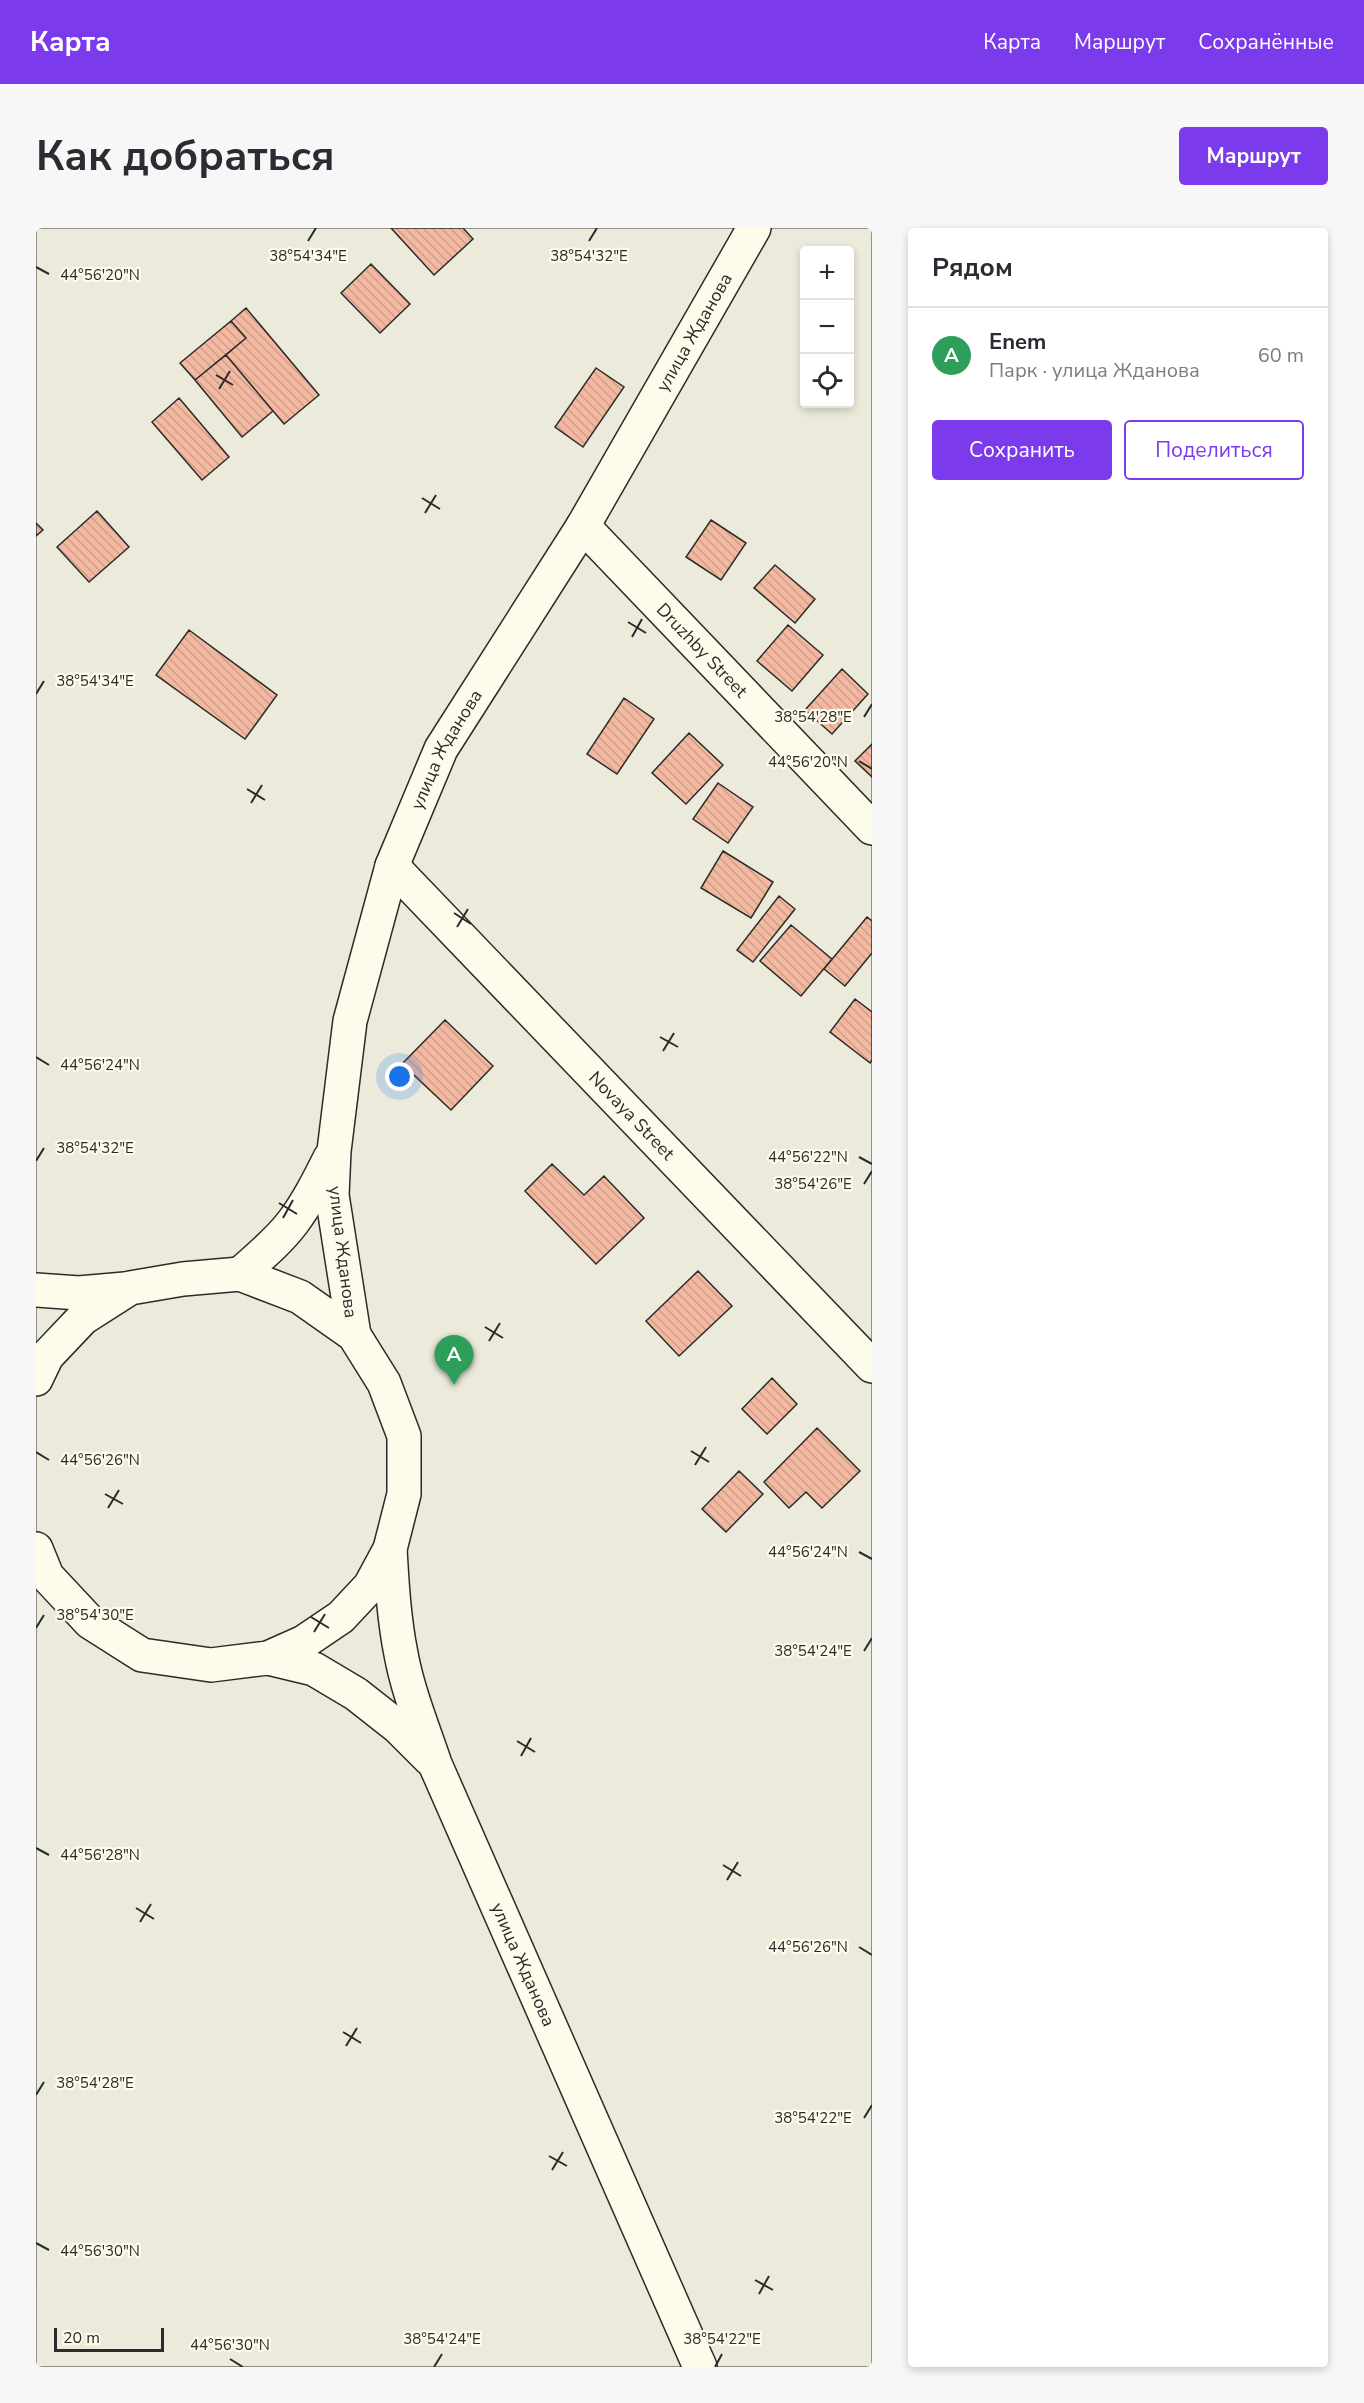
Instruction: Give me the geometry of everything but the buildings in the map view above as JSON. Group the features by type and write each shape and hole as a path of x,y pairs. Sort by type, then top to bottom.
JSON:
{"street":[{"name":"улица Жданова","path":"36,1549 47,1576 90,1622 142,1655 211,1665 268,1658 304,1642 341,1617 370,1586 390,1549 404,1494 404,1436 384,1383 354,1335 332,1195 334,1151 350,1021 392,866 441,749 583,526 747,231"},
{"name":"Druzhby Street","path":"583,526 872,828"},
{"name":"Novaya Street","path":"392,866 872,1366"},
{"path":"240,1274 268,1249 292,1222 314,1189 334,1151"},
{"name":"улица Жданова","path":"36,1379 47,1356 83,1318 130,1288 183,1279 240,1274 300,1298 354,1335"},
{"path":"36,1290 79,1293 130,1288"},
{"name":"улица Жданова","path":"390,1549 393,1602 401,1656 435,1764 700,2367"},
{"path":"268,1658 314,1669 356,1694 398,1727 435,1764"}],"shaded area":[{"path":"36,228 872,228 872,2367 36,2367"}],"place":[{"name":"Enem","path":"454,1385"}]}
